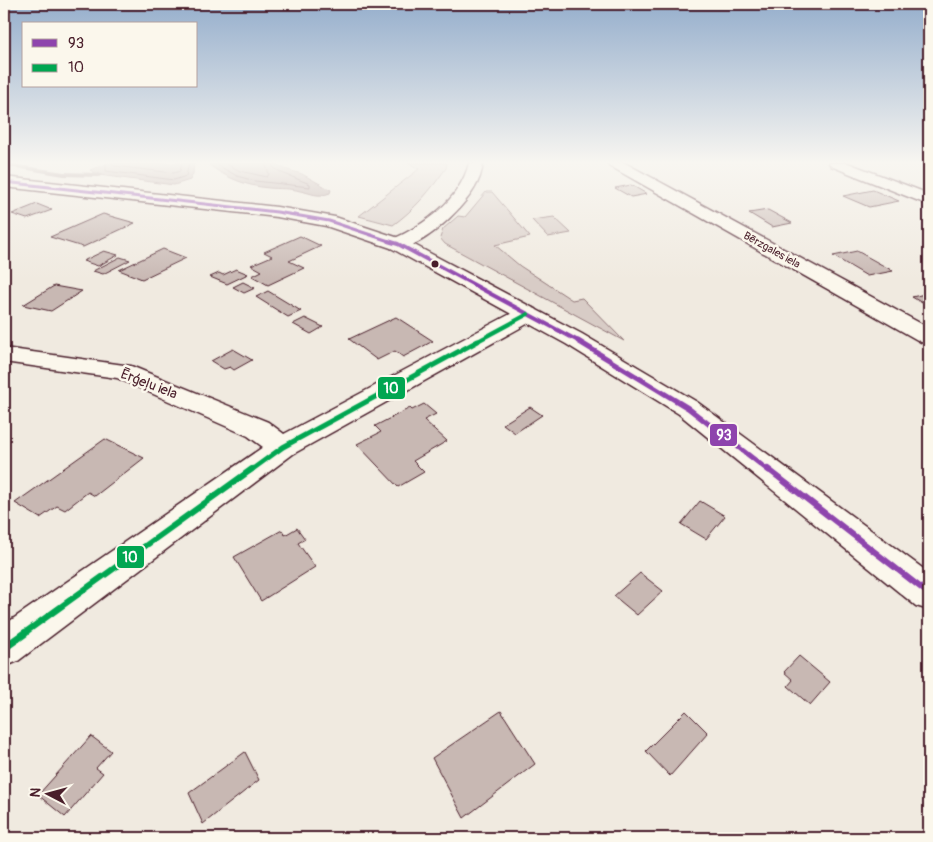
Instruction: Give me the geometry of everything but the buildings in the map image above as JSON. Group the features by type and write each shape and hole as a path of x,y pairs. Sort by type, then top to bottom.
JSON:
{"street":[{"path":"189,202 277,212 329,221 398,244 574,339 688,408 929,594"},
{"path":"398,244 411,238 437,219 453,202"},
{"name":"Bērzgales iela","path":"688,202 929,337"},
{"path":"4,648 283,447 528,314"},
{"name":"Ērģeļu iela","path":"4,355 122,372 258,429 283,447"}],"shaded area":[{"path":"376,202 418,202 393,225 359,216"},
{"path":"477,202 501,202 530,237 495,245 520,266 572,300 582,298 624,341 445,244 440,238 443,229 458,216 465,217"},
{"path":"554,217 571,233 548,237 532,220"}],"transit line":[{"name":"93","path":"189,202 277,212 329,221 398,244 574,339 688,408 929,594"},
{"name":"10","path":"4,648 283,447 528,314"}]}
